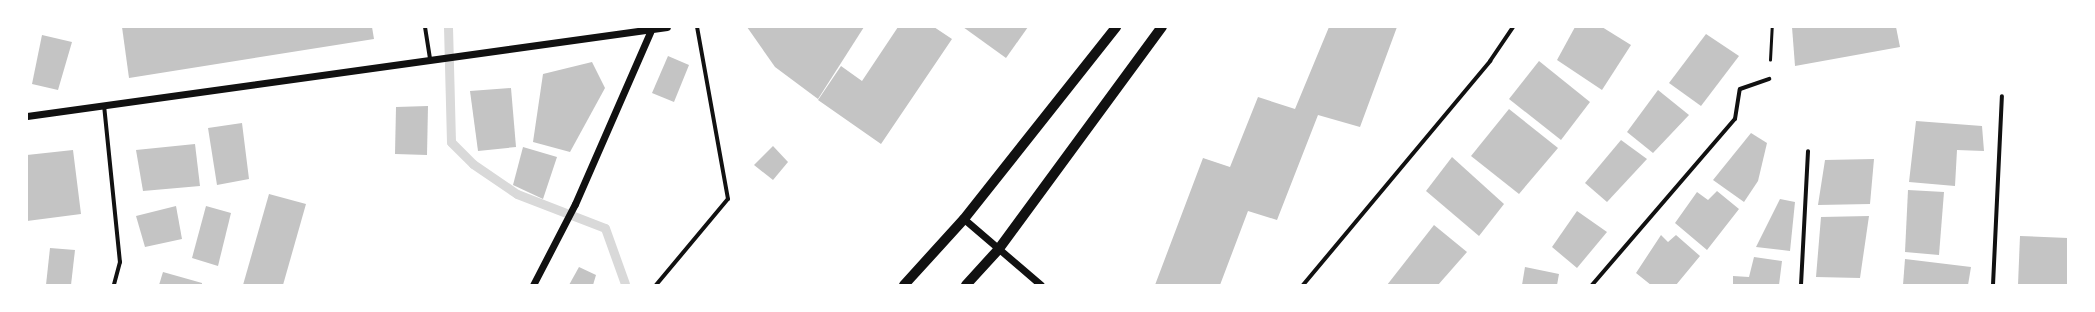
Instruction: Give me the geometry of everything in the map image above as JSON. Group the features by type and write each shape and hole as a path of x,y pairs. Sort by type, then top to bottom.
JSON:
{"main road":[{"path":"904,285 964,219 1116,27"},
{"path":"966,285 998,250 1162,27"}],"street":[{"path":"425,27 430,59"},
{"path":"27,116 430,59 650,32 667,27"},
{"path":"656,285 728,199 697,27"},
{"path":"1303,285 1490,61 1513,27"},
{"path":"533,285 575,204 650,32"},
{"path":"1592,285 1735,119 1740,88 1769,79"},
{"path":"1993,285 2002,96"},
{"path":"104,105 120,262 114,285"},
{"path":"1801,285 1808,151"},
{"path":"964,219 998,250 1041,285"}],"path":[{"path":"1769,79 1772,27"}],"building":[{"path":"122,27 372,27 374,39 129,78"},
{"path":"747,27 864,27 818,99 775,67"},
{"path":"898,27 934,27 952,39 881,144 818,100 841,66 862,81"},
{"path":"963,27 1028,27 1006,58"},
{"path":"1329,27 1397,27 1360,127 1318,115 1277,220 1248,211 1220,285 1155,285 1203,158 1230,167 1258,97 1295,109"},
{"path":"1575,27 1602,27 1631,45 1602,90 1557,60"},
{"path":"1792,27 1896,27 1900,47 1795,66"},
{"path":"1706,34 1739,56 1701,106 1669,83"},
{"path":"42,35 72,42 58,90 32,84"},
{"path":"668,56 689,65 674,102 652,93"},
{"path":"1539,61 1590,102 1561,140 1509,99"},
{"path":"592,62 605,88 570,152 533,142 543,74"},
{"path":"511,88 516,147 478,151 470,91"},
{"path":"1658,90 1689,115 1653,153 1627,132"},
{"path":"428,106 427,155 395,154 396,107"},
{"path":"1509,109 1558,148 1519,194 1471,156"},
{"path":"1916,121 1982,126 1984,151 1957,150 1955,186 1909,182"},
{"path":"242,123 249,179 217,185 208,128"},
{"path":"1751,133 1767,143 1758,181 1744,202 1713,180"},
{"path":"1621,140 1647,159 1607,202 1585,183"},
{"path":"195,144 200,186 143,191 136,150"},
{"path":"773,146 788,162 773,180 754,165"},
{"path":"523,147 557,157 543,199 513,185"},
{"path":"73,150 81,214 27,221 27,155"},
{"path":"1452,157 1504,204 1479,236 1426,191"},
{"path":"1874,159 1870,204 1818,205 1825,160"},
{"path":"1908,190 1944,192 1939,255 1905,252"},
{"path":"1717,191 1739,209 1707,250 1675,223 1697,192 1708,200"},
{"path":"269,194 306,204 283,285 243,285"},
{"path":"1780,199 1795,202 1790,251 1756,247"},
{"path":"176,206 182,239 145,247 136,216"},
{"path":"206,206 231,213 218,266 192,258"},
{"path":"1577,211 1607,232 1577,268 1552,247"},
{"path":"1869,216 1860,278 1816,277 1821,217"},
{"path":"1434,225 1467,252 1438,285 1387,285"},
{"path":"1661,235 1668,242 1676,235 1700,256 1676,285 1651,285 1636,273"},
{"path":"2020,236 2068,238 2068,285 2018,285"},
{"path":"50,248 75,250 71,285 46,285"},
{"path":"1754,257 1782,261 1779,285 1733,285 1733,276 1749,277"},
{"path":"1905,259 1971,267 1968,285 1903,285"},
{"path":"579,267 596,275 593,285 569,285"},
{"path":"1525,267 1559,274 1557,285 1522,285"},
{"path":"163,272 202,283 202,285 159,285"}],"waterway":[{"path":"448,27 451,142 473,164 517,194 605,228 625,284"}]}
